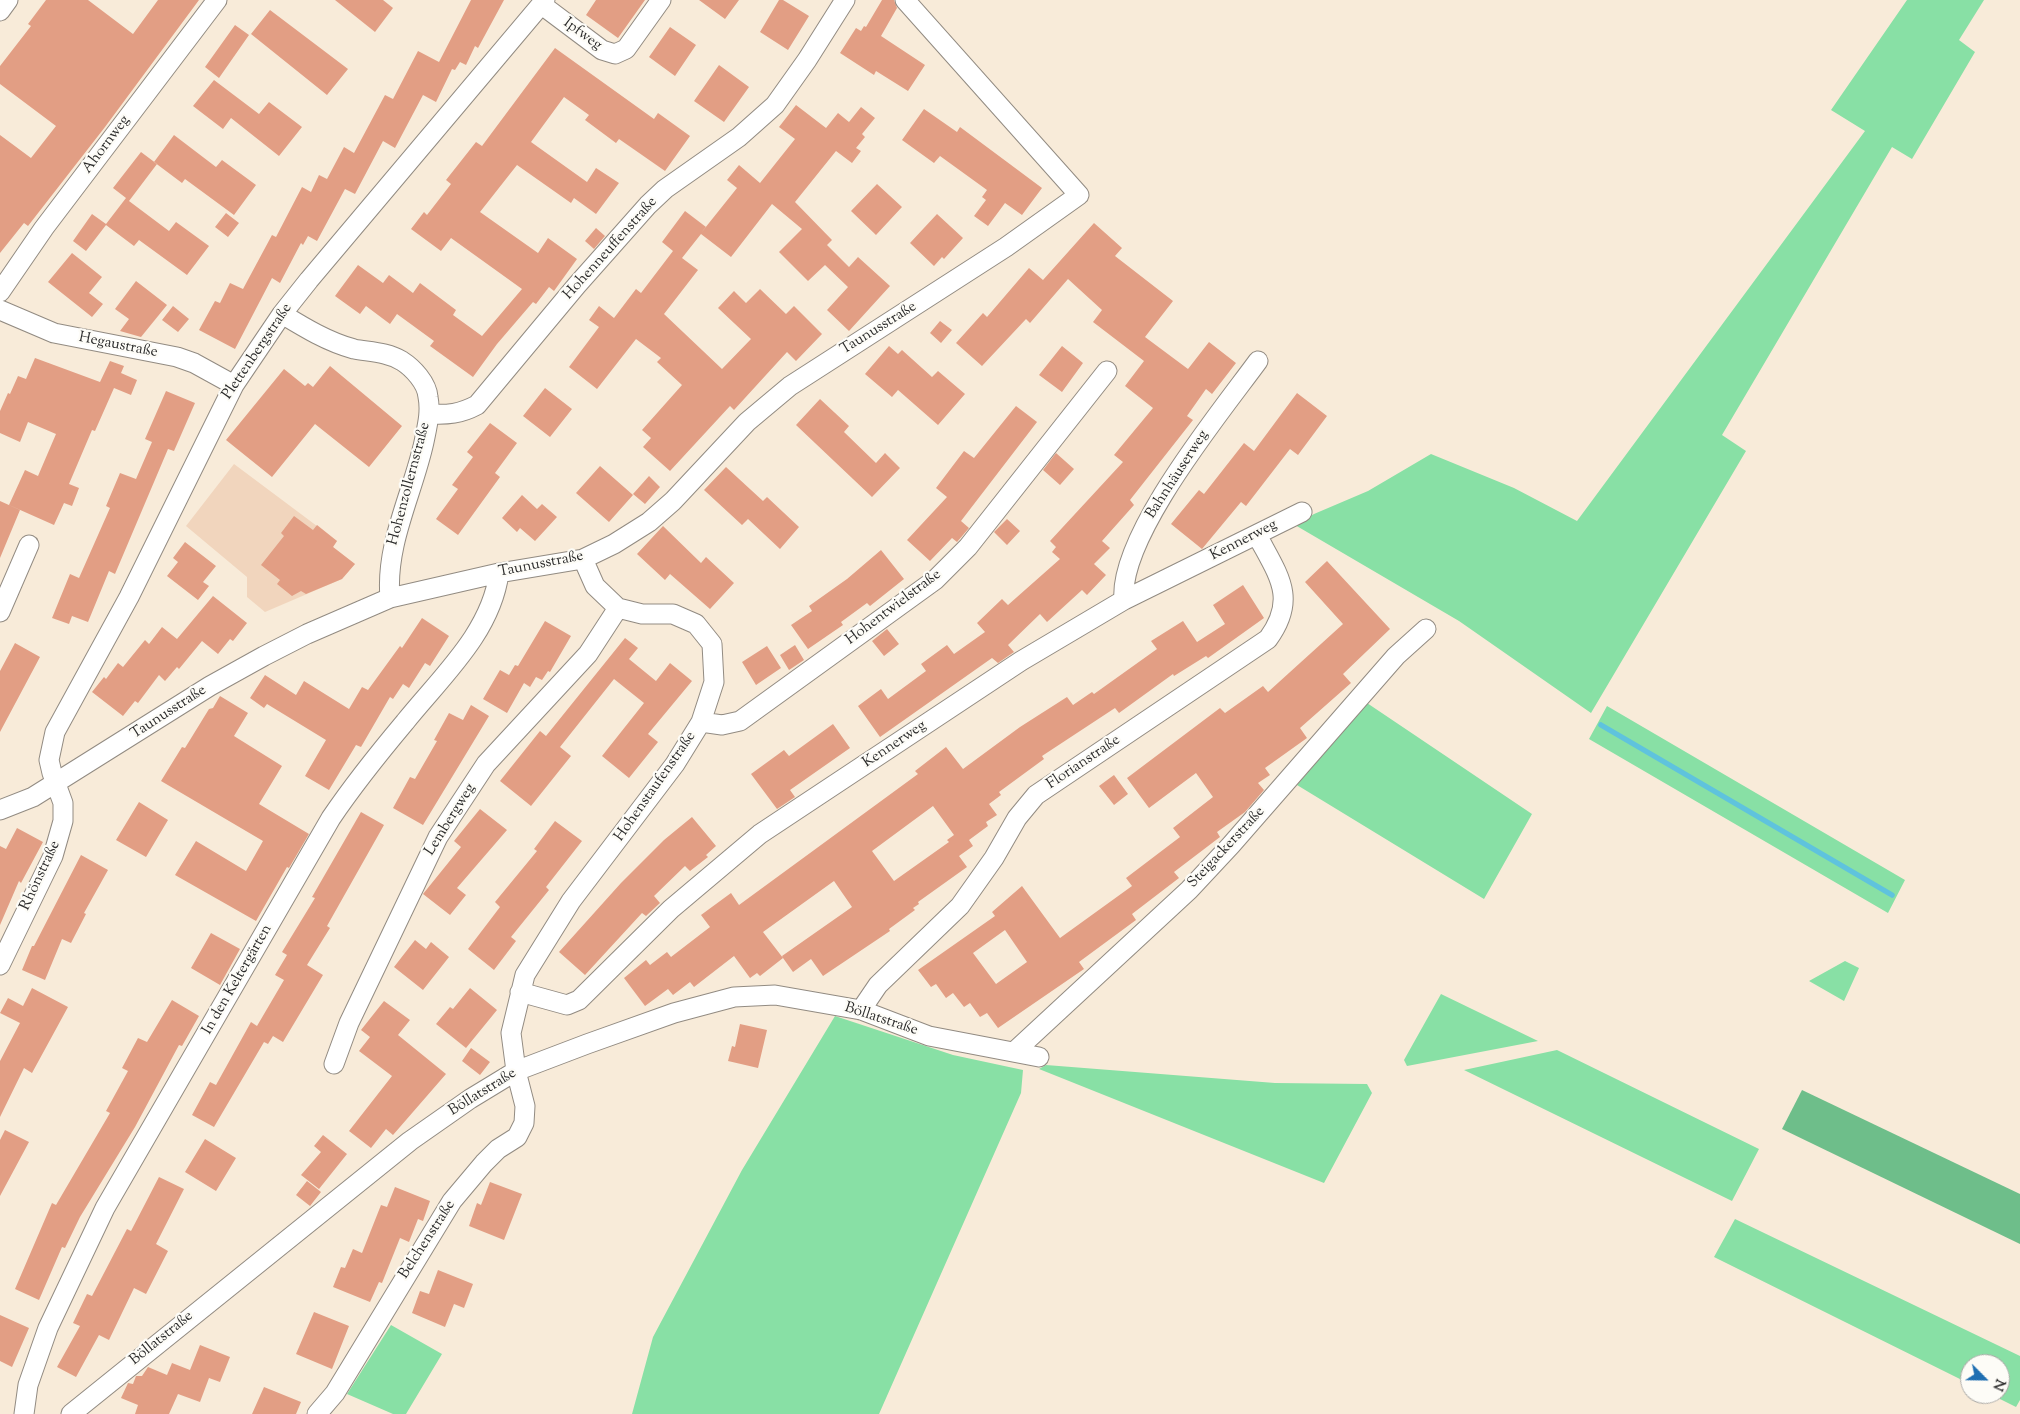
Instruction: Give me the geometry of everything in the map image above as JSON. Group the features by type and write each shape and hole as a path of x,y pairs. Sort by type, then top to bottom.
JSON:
{"street":[{"path":"0,11 8,0"},
{"name":"Ahornweg","path":"0,292 44,228 218,0"},
{"name":"Ipfweg","path":"544,2 602,50 615,54 626,49 661,0"},
{"name":"Hohenneuffenstraße","path":"430,414 452,415 465,412 477,405 648,205 666,189 739,137 775,105 807,60 845,0"},
{"name":"Taunusstraße","path":"0,810 33,798 210,686 307,634 390,598 499,573 583,559 614,544 650,522 673,501 747,422 790,386 1006,247 1079,195 905,0"},
{"name":"Plettenbergstraße","path":"56,784 49,760 55,732 133,589 234,385 282,314 544,2"},
{"name":"Hegaustraße","path":"0,310 54,333 194,363 234,385"},
{"name":"Hohenzollernstraße","path":"282,314 309,331 333,342 389,355 402,361 420,378 428,394 430,414 421,454 392,553 389,584 390,598"},
{"name":"Bahnhäuserweg","path":"1124,600 1123,587 1126,569 1144,528 1197,445 1258,361"},
{"name":"Hohentwielstraße","path":"701,722 722,725 740,721 935,580 968,547 1106,371"},
{"name":"Kennerweg","path":"520,992 568,1005 579,1000 671,909 760,834 1021,662 1124,600 1302,512"},
{"name":"Florianstraße","path":"862,1010 878,985 960,906 994,858 1017,818 1036,796 1268,639 1282,614 1285,601 1283,588 1257,535"},
{"path":"0,612 30,545"},
{"name":"Hohenstaufenstraße","path":"516,1070 511,1034 525,975 572,901 675,764 701,722 714,682 712,644 696,624 673,614 642,614 618,608 595,586 583,559"},
{"name":"In den Keltergärten","path":"24,1414 28,1384 48,1328 105,1208 331,818 361,774 476,636 489,610 496,590 499,573"},
{"name":"Lembergweg","path":"334,1064 349,1023 438,836 486,764 588,654 618,608"},
{"name":"Steigackerstraße","path":"1014,1052 1195,883 1237,838 1396,656 1426,629"},
{"name":"Rhönstraße","path":"0,964 59,838 63,821 63,803 56,784"},
{"name":"Böllatstraße","path":"70,1414 410,1141 516,1070 674,1013 734,997 775,995 862,1010 929,1036 1039,1057"},
{"name":"Belchenstraße","path":"317,1414 334,1393 452,1201 498,1149 517,1137 524,1123 525,1106 516,1070"}],"shaded area":[{"path":"234,464 337,541 333,547 355,564 342,579 265,612 247,597 247,577 186,526"}],"green space":[{"path":"1907,0 1984,0 1959,40 1975,52 1912,159 1892,147 1722,435 1746,451 1591,713 1459,621 1295,525 1314,514 1368,491 1431,454 1514,488 1577,521 1865,131 1831,110"},
{"path":"1367,703 1532,814 1484,899 1297,785"},
{"path":"1607,706 1905,880 1888,913 1589,739"},
{"path":"1845,961 1859,968 1844,1001 1809,981"},
{"path":"1441,994 1538,1041 1407,1066 1404,1060"},
{"path":"835,1016 953,1055 1023,1070 1021,1093 879,1414 632,1414 653,1337 742,1170"},
{"path":"1557,1050 1759,1149 1732,1201 1464,1070"},
{"path":"1046,1065 1275,1083 1367,1084 1372,1093 1324,1183 1039,1069"},
{"path":"1802,1090 2020,1194 2020,1244 1782,1129"},
{"path":"1735,1219 2020,1356 2020,1400 2016,1407 2010,1404 2010,1354 1960,1354 1960,1379 1714,1257"},
{"path":"391,1325 442,1354 406,1414 393,1414 347,1394"}],"building":[{"path":"46,0 88,0 133,34 158,0 199,0 105,127 28,226 24,223 0,253 0,135 31,158 56,126 0,84 0,66 31,26 28,24"},
{"path":"335,0 383,0 393,8 375,32"},
{"path":"471,0 504,0 478,48 475,46 466,65 460,62 455,70 452,69 436,102 423,95 395,148 383,141 355,194 345,189 317,241 308,236 303,245 301,243 280,283 272,278 235,349 199,330 215,301 220,303 230,283 243,289 272,235 276,237 302,187 311,192 319,175 327,179 344,147 354,153 385,95 393,99 418,51 439,62"},
{"path":"596,0 645,0 618,38 586,15"},
{"path":"699,0 739,0 725,19"},
{"path":"779,0 783,0 809,16 788,50 760,32"},
{"path":"882,0 894,0 897,8 881,36 925,65 908,91 876,71 874,75 840,53 856,28 861,31 864,26 866,27"},
{"path":"270,10 348,69 327,95 251,34"},
{"path":"235,25 249,35 219,78 205,67"},
{"path":"670,27 696,45 675,76 649,57"},
{"path":"555,48 654,119 658,113 690,136 665,171 619,139 616,143 585,120 589,115 564,97 531,142 587,182 596,168 619,183 596,214 574,198 571,203 517,165 480,212 538,253 548,238 577,259 554,291 549,287 536,304 533,302 497,344 473,377 430,346 434,341 397,314 390,324 366,306 360,314 335,296 358,265 383,283 389,275 413,293 420,283 456,310 453,315 482,336 522,289 451,238 441,251 411,229 424,212 427,215 451,184 446,180 476,142 482,146"},
{"path":"719,65 749,87 724,122 694,101"},
{"path":"214,80 259,114 269,102 302,127 279,156 231,118 223,129 193,106"},
{"path":"796,105 826,128 838,113 849,122 861,107 875,118 862,134 865,137 856,148 861,151 852,163 836,151 795,202 832,240 827,245 849,267 858,257 890,286 849,331 827,310 848,287 825,265 808,281 779,252 802,229 772,204 731,257 701,234 682,258 698,270 664,314 722,369 751,339 718,308 734,291 746,303 760,289 786,314 794,306 822,334 796,361 787,352 734,410 730,406 670,471 643,447 651,438 642,430 682,385 657,362 661,358 636,339 597,389 569,367 599,327 589,320 599,306 614,318 636,289 641,293 673,251 662,242 685,211 706,227 737,188 727,180 739,165 760,183 795,139 779,127"},
{"path":"924,109 957,132 960,127 1042,188 1022,215 1005,203 988,226 974,216 986,200 982,197 987,190 940,156 934,163 902,140"},
{"path":"174,135 216,167 222,160 256,185 234,215 185,179 182,183 154,162"},
{"path":"141,152 157,164 129,201 169,231 176,222 209,246 187,275 139,240 134,246 106,225 86,251 73,241 92,214 106,224 126,198 113,188"},
{"path":"877,184 902,207 876,235 851,211"},
{"path":"226,213 239,223 228,237 215,227"},
{"path":"937,214 963,238 944,259 942,257 934,266 910,243"},
{"path":"1094,223 1122,248 1115,256 1173,301 1145,337 1188,369 1209,342 1236,363 1212,394 1206,389 1187,416 1193,420 1130,500 1134,505 1102,541 1110,548 1094,564 1106,575 1087,595 1082,590 1047,622 1040,614 1008,645 1014,652 998,663 992,658 880,737 858,706 881,689 888,699 926,671 921,664 947,645 954,654 985,632 977,623 1002,599 1008,605 1060,559 1052,552 1056,547 1050,541 1123,462 1114,455 1153,408 1125,386 1144,361 1093,322 1102,310 1068,279 1030,323 1026,319 982,366 956,343 983,313 987,317 1029,268 1043,280"},
{"path":"596,228 605,236 594,249 585,241"},
{"path":"72,253 102,277 89,293 103,304 92,317 48,282"},
{"path":"136,281 167,305 141,337 120,331 129,319 115,309"},
{"path":"173,306 189,319 178,332 162,320"},
{"path":"940,321 952,330 941,343 930,333"},
{"path":"889,346 898,354 902,350 932,377 938,371 965,394 938,425 898,390 892,397 865,374"},
{"path":"1062,346 1083,363 1062,392 1039,375"},
{"path":"35,358 100,382 110,361 124,366 121,373 137,380 131,395 114,388 95,431 92,430 69,484 79,488 72,506 64,503 54,525 9,505 25,470 38,476 56,434 28,422 20,442 0,433 0,411 8,393 10,394 18,376 26,379"},
{"path":"330,366 402,426 369,467 315,424 272,477 226,440 284,369 305,386 308,383 313,387"},
{"path":"545,388 572,409 550,437 523,416"},
{"path":"166,391 195,403 174,451 168,449 115,574 109,571 88,622 72,616 69,624 52,618 70,574 79,578 110,508 106,506 120,473 136,479 152,442 145,439"},
{"path":"1297,393 1327,416 1298,455 1290,449 1246,506 1241,502 1202,549 1171,524 1199,490 1204,494 1244,443 1254,451"},
{"path":"820,399 849,426 844,432 876,463 885,453 900,468 872,497 796,425"},
{"path":"1016,406 1037,422 961,521 969,528 957,542 952,538 930,561 907,540 947,497 936,488 964,451 974,458"},
{"path":"490,423 517,443 495,473 500,477 458,535 436,519 458,489 452,485 473,457 467,452"},
{"path":"1056,453 1074,469 1060,485 1043,470"},
{"path":"600,466 633,495 609,522 576,493"},
{"path":"726,467 763,501 767,497 799,527 780,549 748,519 742,525 704,490"},
{"path":"649,476 660,487 645,504 633,494"},
{"path":"522,495 537,509 542,504 557,517 535,541 520,528 517,532 502,518"},
{"path":"0,501 20,510 0,558"},
{"path":"294,516 313,530 317,525 337,541 333,547 355,564 342,579 306,594 301,591 292,596 277,584 280,580 261,565 284,536 281,533"},
{"path":"1007,519 1020,531 1007,545 994,532"},
{"path":"663,526 701,563 706,557 734,583 710,609 670,574 665,580 637,554"},
{"path":"185,542 216,566 203,582 209,586 198,600 167,576 178,562 173,558"},
{"path":"881,550 904,579 870,606 867,603 841,622 843,625 808,649 791,625 812,611 809,606 847,579"},
{"path":"1327,561 1390,629 1343,674 1351,683 1300,728 1307,738 1265,768 1270,775 1258,783 1264,790 1245,812 1217,832 1220,837 1174,872 1179,878 1132,914 1136,920 1079,962 1084,969 998,1028 987,1013 980,1017 970,1003 964,1007 953,993 946,998 936,984 931,987 918,970 995,916 992,912 1022,886 1060,938 1132,886 1126,878 1180,837 1173,828 1213,797 1196,773 1149,808 1127,778 1220,708 1225,713 1263,686 1268,692 1343,624 1305,582","holes":["1005,930 1027,962 996,984 973,953"]},
{"path":"1243,585 1264,618 1208,658 1206,656 1174,676 1173,674 1119,713 1115,708 1042,756 1044,759 999,792 1001,795 989,804 997,815 986,822 988,826 969,840 973,846 959,856 967,867 918,902 919,904 913,908 915,910 889,929 890,931 823,976 811,959 793,972 783,958 760,976 757,973 750,978 734,956 694,987 690,982 673,995 668,989 645,1006 624,978 646,960 650,965 667,952 671,957 710,927 701,915 731,893 739,905 918,774 915,771 946,747 963,769 1020,727 1067,697 1073,705 1092,692 1094,694 1157,649 1151,641 1183,621 1197,642 1225,624 1213,605","holes":["933,806 954,835 947,840 949,842 894,881 872,851","834,881 852,907 782,956 783,958 763,932"]},
{"path":"213,596 247,623 233,641 230,639 218,654 202,641 179,669 177,667 165,681 159,675 138,703 135,701 123,716 92,692 104,677 106,679 118,663 123,667 145,640 149,644 162,627 177,639"},
{"path":"422,618 449,636 430,666 425,663 409,688 403,684 393,699 390,697 361,747 356,745 329,790 305,776 326,740 267,704 264,708 250,698 265,675 296,695 304,681 349,709 362,687 368,690 400,646 402,648"},
{"path":"545,621 571,636 550,672 548,671 542,680 536,677 530,687 524,683 507,713 483,699 500,670 509,675 515,665 518,666"},
{"path":"887,629 899,644 884,656 872,641"},
{"path":"625,638 638,648 629,659 656,681 670,663 692,681 648,734 658,742 629,778 602,756 644,703 614,679 560,747 571,756 531,806 500,781 540,731 546,736"},
{"path":"15,643 40,657 0,732 0,671"},
{"path":"795,645 804,660 789,670 780,655"},
{"path":"767,646 781,668 756,685 742,662"},
{"path":"220,696 248,713 234,736 282,766 259,804 309,834 289,868 287,867 256,921 175,875 196,841 246,871 263,841 161,781 182,747 185,748 209,709 213,708"},
{"path":"471,705 489,716 423,825 393,808 410,777 415,779 437,741 434,740 449,713 463,720"},
{"path":"833,724 850,748 790,790 795,797 777,809 751,774 784,750 789,756"},
{"path":"1114,775 1128,794 1114,805 1099,786"},
{"path":"139,802 168,820 146,857 116,840"},
{"path":"480,809 507,830 457,888 466,895 450,915 423,894 461,847 454,841"},
{"path":"361,812 384,825 327,926 330,928 307,965 323,975 283,1042 273,1036 268,1044 264,1042 214,1127 192,1115 210,1082 216,1085 251,1022 257,1026 284,980 275,975 287,955 282,952 315,898 312,897"},
{"path":"692,817 716,846 706,855 708,857 690,871 685,866 654,896 660,903 646,916 642,913 585,975 559,952 621,883 664,840"},
{"path":"555,821 582,841 546,887 549,890 511,937 516,941 494,970 468,949 500,907 495,902 537,851 534,849"},
{"path":"17,828 43,842 21,883 19,881 0,925 0,846 6,849"},
{"path":"81,855 108,870 84,913 86,914 71,943 62,939 45,980 22,970 32,946 34,946"},
{"path":"211,933 240,949 220,985 191,968"},
{"path":"415,940 426,949 431,942 449,957 423,990 394,967"},
{"path":"32,988 68,1007 32,1073 24,1068 0,1117 0,1061 20,1023 0,1013 8,998 23,1006"},
{"path":"470,988 497,1010 466,1048 436,1024 450,1007 453,1009"},
{"path":"172,1000 199,1016 182,1046 179,1045 135,1127 80,1217 65,1248 62,1247 39,1300 15,1289 52,1203 56,1205 110,1113 106,1111 128,1071 122,1068 138,1038 147,1042"},
{"path":"384,1001 410,1020 398,1035 446,1074 393,1135 386,1129 371,1148 349,1131 392,1076 359,1051 370,1037 361,1030"},
{"path":"740,1024 767,1030 758,1068 728,1061 732,1046 735,1047"},
{"path":"471,1048 490,1062 480,1075 462,1061"},
{"path":"5,1130 29,1142 0,1196 0,1140"},
{"path":"323,1135 347,1154 319,1189 301,1175 321,1152 314,1146"},
{"path":"205,1139 236,1158 216,1191 185,1172"},
{"path":"159,1177 184,1189 156,1244 168,1251 146,1294 134,1288 109,1340 99,1335 76,1377 57,1367 80,1326 73,1323 87,1294 92,1296 127,1229 131,1231"},
{"path":"307,1181 321,1192 310,1206 296,1195"},
{"path":"490,1182 522,1194 504,1240 469,1226 477,1203 481,1205"},
{"path":"395,1187 430,1201 423,1221 418,1219 409,1242 400,1238 382,1283 379,1282 370,1302 333,1287 341,1267 345,1268 353,1249 362,1253 381,1205 387,1207"},
{"path":"438,1270 473,1284 464,1308 454,1304 445,1327 412,1313 420,1291 429,1294"},
{"path":"314,1312 349,1326 332,1369 296,1354"},
{"path":"0,1315 29,1328 12,1367 0,1361"},
{"path":"200,1345 230,1357 220,1382 209,1378 200,1402 178,1394 169,1414 135,1414 138,1405 121,1398 128,1383 133,1384 136,1376 142,1376 148,1367 167,1375 172,1363 190,1370"},
{"path":"264,1387 301,1402 296,1414 252,1414"}],"waterway":[{"path":"1601,725 1892,895"}]}
